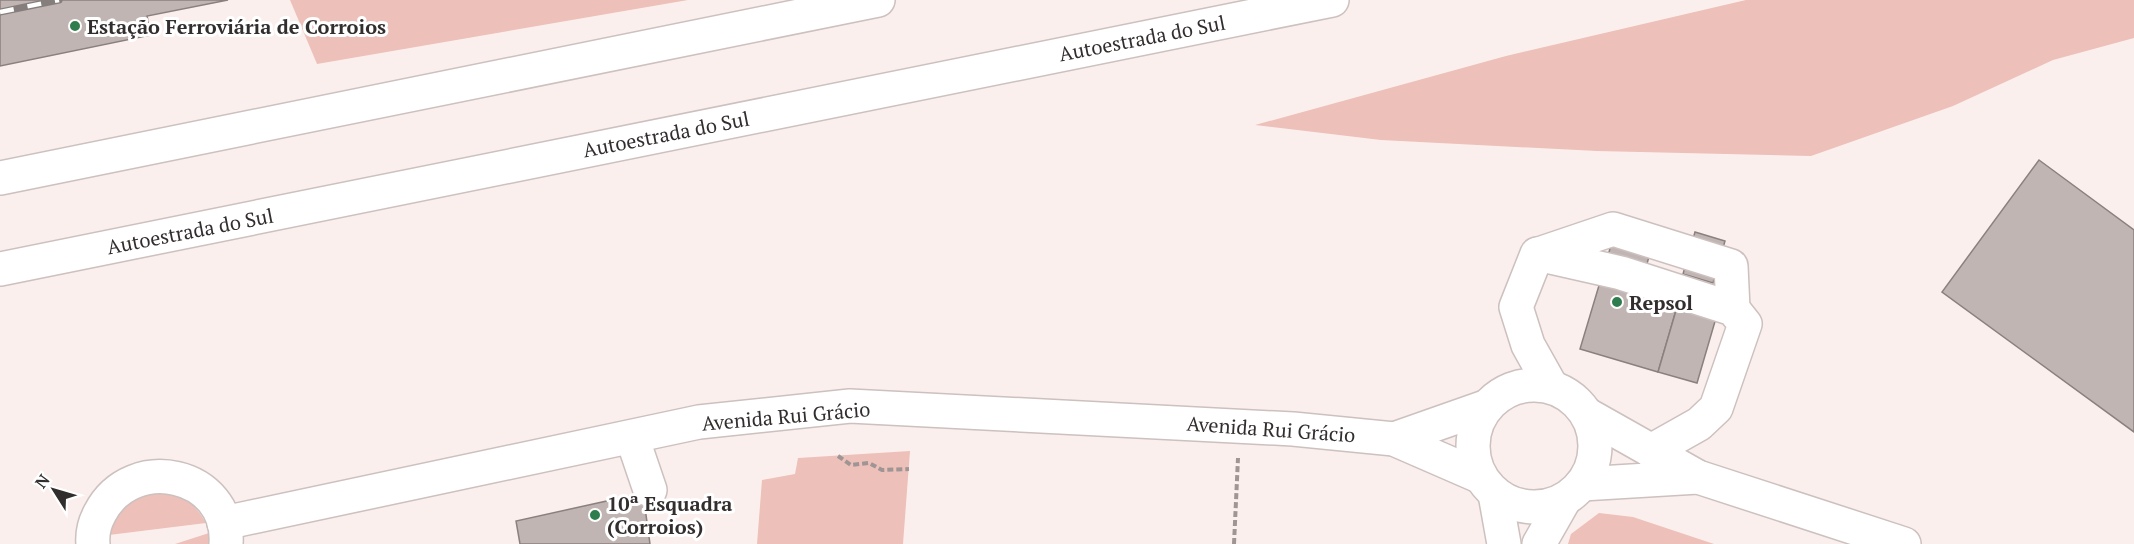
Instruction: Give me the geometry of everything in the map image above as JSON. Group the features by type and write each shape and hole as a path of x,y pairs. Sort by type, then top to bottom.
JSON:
{"main road":[{"path":"0,178 878,0"},
{"name":"Autoestrada do Sul","path":"0,269 1332,0"},
{"path":"1551,386 1528,345 1516,307 1537,254 1621,273 1733,309 1745,324 1716,408 1699,424 1651,451"},
{"path":"1504,544 1487,485 1472,453 1474,429 1485,407 1504,392 1527,384 1551,386 1572,397 1588,416 1698,477 1904,544"},
{"name":"Avenida Rui Grácio","path":"225,534 699,422 850,406 1293,429 1394,439 1487,485"},
{"name":"Avenida Rui Grácio","path":"1394,439 1485,407"},
{"path":"1539,544 1593,463 1595,439 1588,416"},
{"path":"632,437 650,490"},
{"path":"93,544 92,537 97,520 105,504 117,491 133,481 150,476 182,479 196,486 208,496 217,509 225,534"},
{"path":"1487,485 1516,505 1541,507 1573,492 1698,477"}],"path":[{"path":"838,456 851,465 869,463 882,470 909,469"},
{"path":"1234,544 1238,459"}],"shaded area":[{"path":"290,0 688,0 317,64"},
{"path":"1746,0 2134,0 2134,38 2053,60 1953,106 1811,156 1597,151 1381,140 1255,125 1506,56"},
{"path":"910,451 903,544 757,544 762,480 795,474 798,458"},
{"path":"156,490 186,499 196,508 206,523 109,535 115,516 135,498"},
{"path":"1599,513 1633,517 1714,544 1568,544 1571,534"},
{"path":"209,533 209,544 175,544"}],"building":[{"name":"Estação Ferroviária de Corroios","path":"0,0 228,0 147,16 151,35 0,66"},
{"path":"2039,160 2134,230 2134,432 1942,292"},
{"path":"1695,232 1725,241 1713,283 1683,274"},
{"path":"1612,242 1650,253 1638,296 1677,307 1658,372 1580,349"},
{"path":"1677,307 1716,318 1697,383 1658,372"},
{"name":"10ª Esquadra (Corroios)","path":"643,493 650,544 520,544 516,521"}],"railway":[{"path":"0,12 59,0"}],"place":[{"name":"Estação Ferroviária de Corroios","path":"75,26"},
{"name":"Repsol","path":"1617,302"},
{"name":"10ª Esquadra (Corroios)","path":"595,515"}]}
